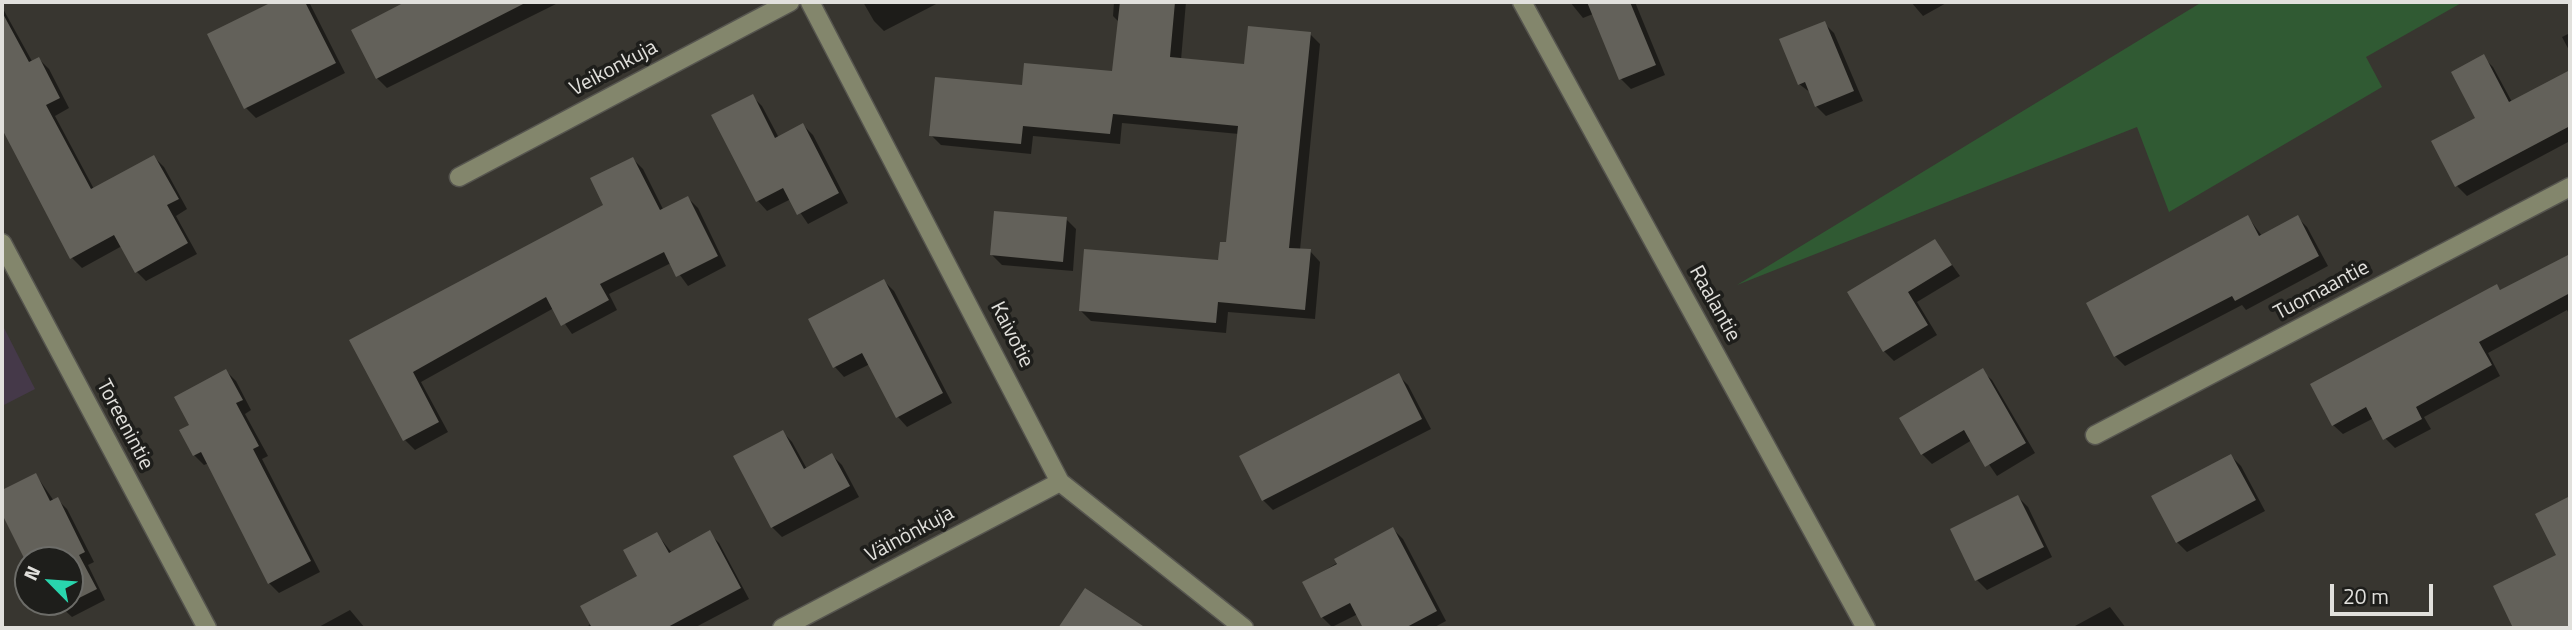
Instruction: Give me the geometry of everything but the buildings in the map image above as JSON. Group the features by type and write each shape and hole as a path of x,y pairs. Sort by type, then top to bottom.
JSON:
{"street":[{"name":"Veikonkuja","path":"459,177 790,2"},
{"name":"Kaivotie","path":"810,2 960,284 1060,482 1244,628"},
{"name":"Raalantie","path":"1522,2 1866,628"},
{"name":"Tuomaantie","path":"2095,435 2570,187"},
{"name":"Toreenintie","path":"2,243 207,628"},
{"name":"Väinönkuja","path":"782,628 1060,482"}],"shaded area":[{"path":"2,324 35,389 2,406"}],"green space":[{"path":"2202,2 2463,2 2366,57 2382,87 2169,212 2137,127 1737,285"}]}
